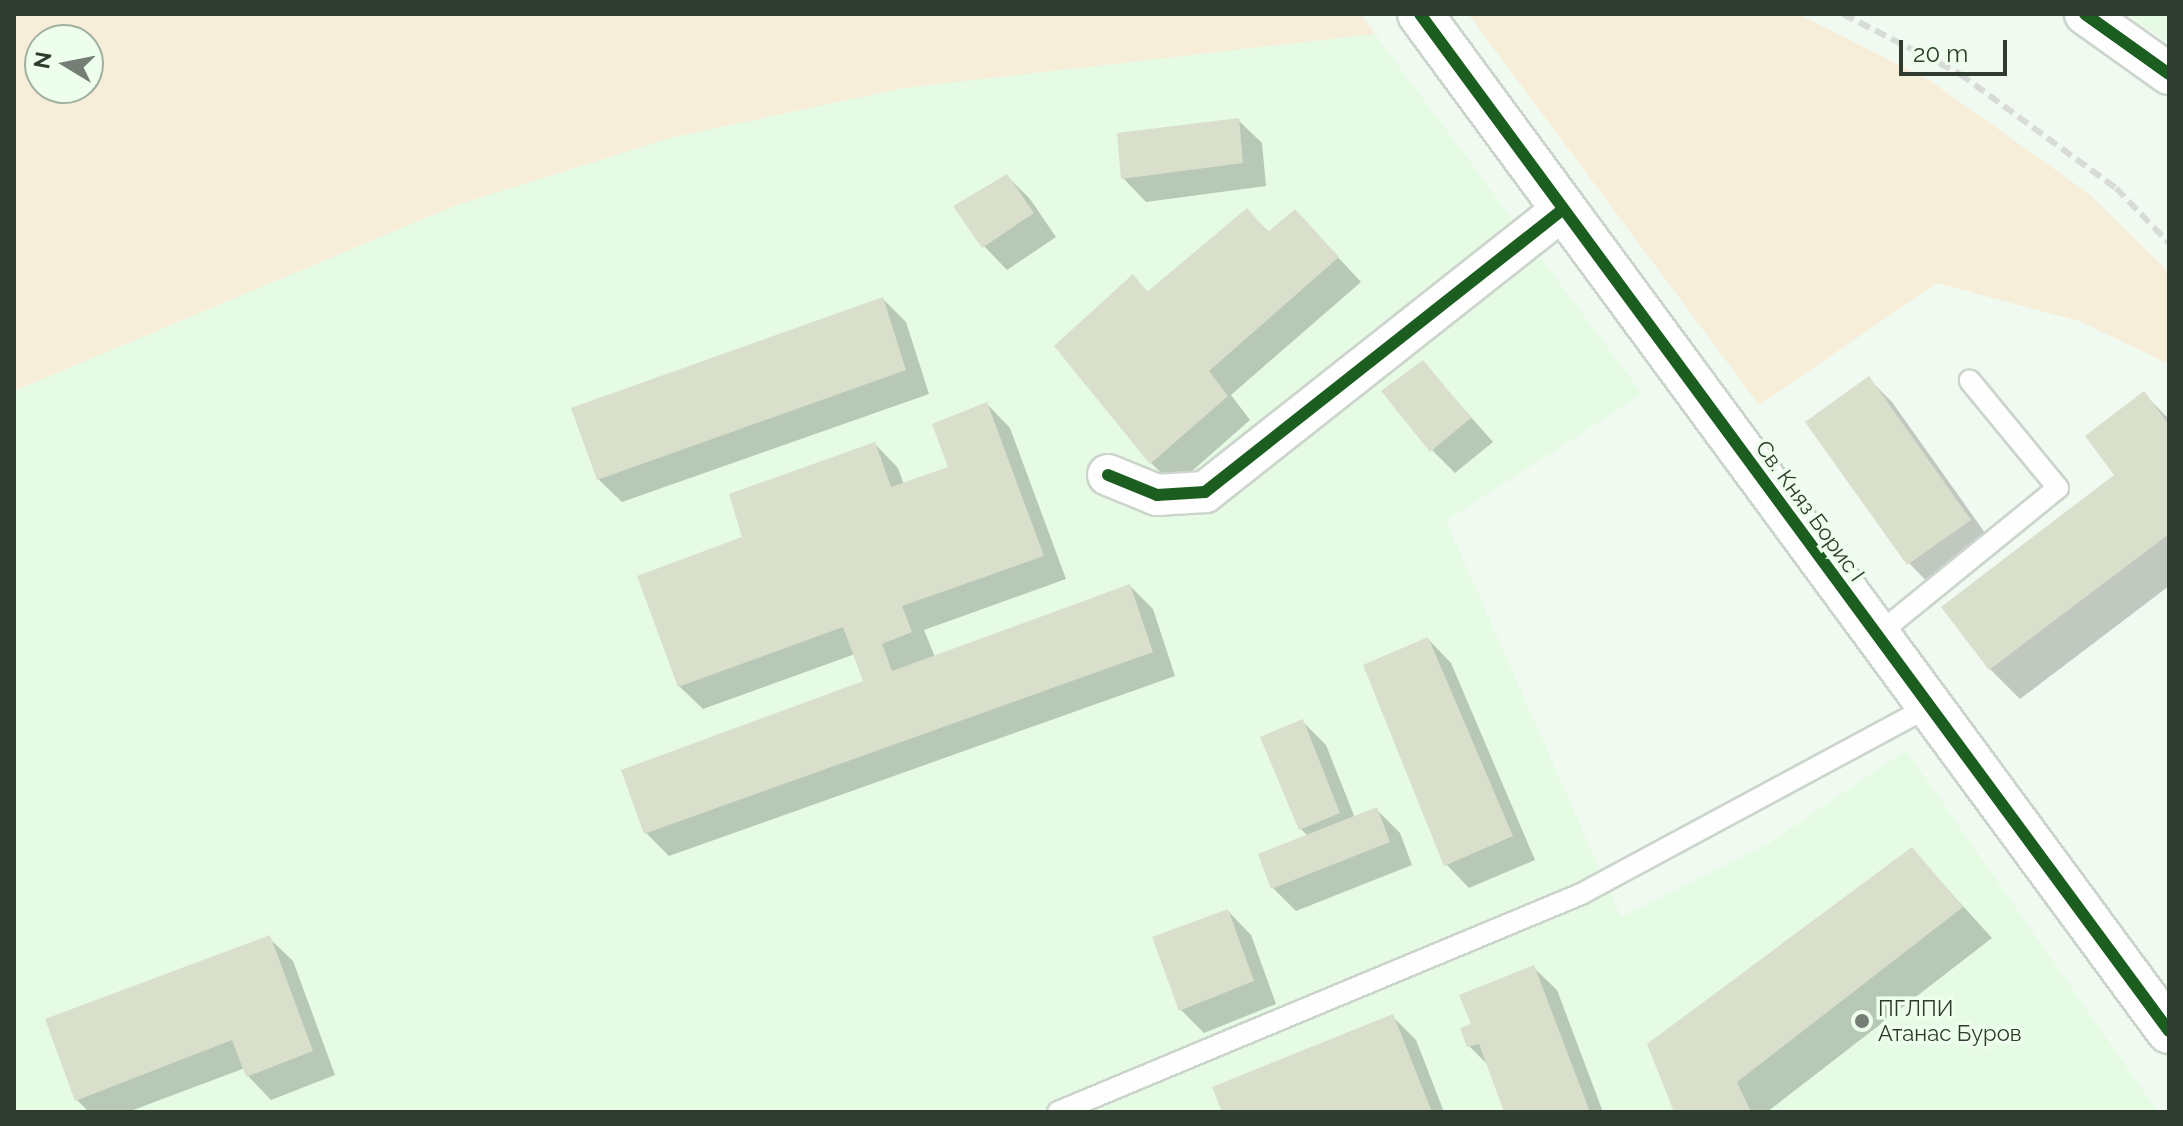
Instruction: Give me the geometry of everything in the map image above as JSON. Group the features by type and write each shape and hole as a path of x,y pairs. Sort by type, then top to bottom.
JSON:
{"street":[{"name":"Св. Княз Борис I","path":"1420,14 1877,635 2162,1011"},
{"path":"2085,14 2169,74"},
{"path":"1108,475 1157,495 1205,492 1563,209"}],"lane":[{"path":"1877,635 2058,488 1970,381"},
{"path":"1058,1112 1581,894 1930,706"}],"shaded area":[{"path":"14,14 1361,14 1375,34 904,88 670,138 454,206 14,391"},
{"path":"1468,14 1798,14 1929,80 2088,193 2169,272 2169,364 2079,321 1937,283 1759,405"},
{"path":"2127,14 2169,14 2169,43"},
{"path":"1375,34 1642,394 1446,521 1621,917 1768,844 1906,750 2158,1112 14,1112 14,391 454,206 670,138 904,88"}],"building":[{"path":"1239,118 1243,163 1121,179 1117,133"},
{"path":"1007,174 1034,213 982,248 953,206"},
{"path":"1247,208 1268,232 1295,209 1339,257 1209,371 1228,396 1150,464 1054,346 1133,274 1147,292"},
{"path":"883,297 906,370 597,480 571,408"},
{"path":"1423,360 1471,418 1430,452 1381,391"},
{"path":"1869,376 1971,520 1907,565 1805,422"},
{"path":"2144,391 2169,425 2169,534 1989,670 1941,607 2114,475 2085,436"},
{"path":"987,402 1044,556 902,606 912,632 882,644 892,671 1130,584 1153,652 644,834 621,770 863,681 843,627 678,687 637,576 742,537 729,494 875,442 891,487 948,467 932,424"},
{"path":"1428,637 1513,836 1444,866 1363,665"},
{"path":"1303,719 1340,813 1299,830 1260,737"},
{"path":"1377,807 1390,842 1271,889 1258,854"},
{"path":"1912,847 1963,907 1737,1082 1751,1112 1674,1112 1647,1044"},
{"path":"1228,909 1254,981 1179,1011 1152,937"},
{"path":"270,935 313,1051 246,1077 232,1040 75,1101 45,1019"},
{"path":"1534,965 1590,1112 1504,1112 1479,1044 1467,1047 1460,1028 1471,1024 1459,995"},
{"path":"1393,1014 1432,1112 1222,1112 1212,1087"}],"railway":[{"path":"1843,14 1960,74 2116,188 2169,243"}],"cycle path":[{"path":"1420,14 2169,1031"},
{"path":"2085,14 2169,74"},
{"path":"1108,475 1157,495 1205,492 1563,209"}],"place":[{"name":"ПГЛПИ Атанас Буров","path":"1862,1021"}]}
